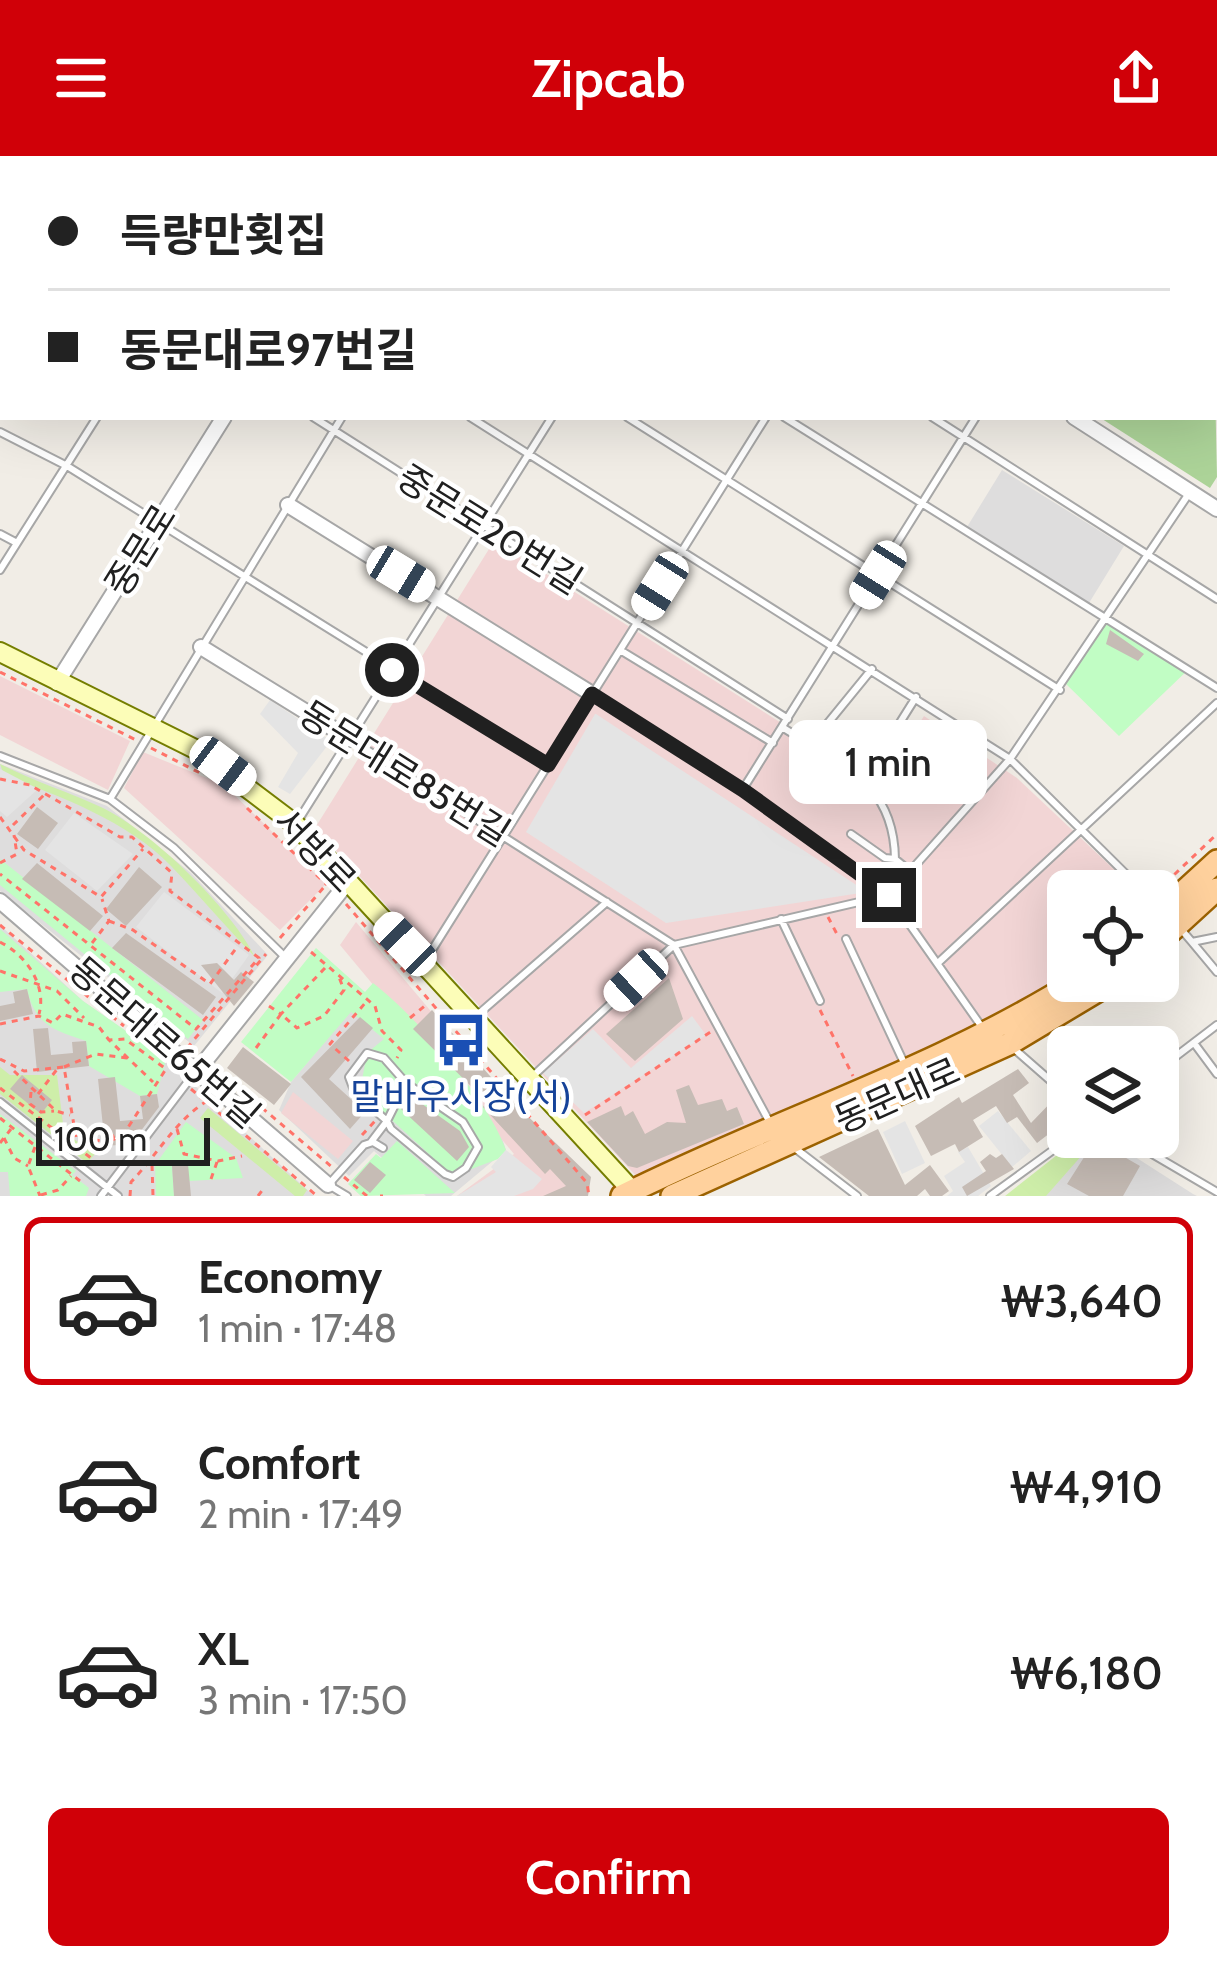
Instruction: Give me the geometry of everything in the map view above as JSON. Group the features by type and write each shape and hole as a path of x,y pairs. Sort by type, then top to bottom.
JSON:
{"main road":[{"name":"서방로","path":"0,652 151,724 251,787 296,825 339,891 423,963 630,1194"},
{"path":"1179,903 1217,861"},
{"path":"1179,909 1217,889"},
{"name":"동문대로","path":"630,1194 772,1125 987,1034 1047,999"},
{"name":"동문대로","path":"672,1196 705,1186 788,1143 1009,1044 1079,1002"}],"street":[{"name":"중문로","path":"57,683 222,420"},
{"path":"1079,420 1217,509"},
{"path":"288,505 592,694"},
{"name":"동문대로85번길","path":"201,647 350,739"},
{"path":"192,1076 339,891"},
{"name":"동문대로65번길","path":"0,902 192,1076 334,1186"}],"lane":[{"path":"0,570 95,420"},
{"name":"중문로20번길","path":"318,420 788,718"},
{"path":"110,799 151,724 340,420"},
{"path":"475,420 1010,760 1122,870"},
{"path":"301,816 550,420"},
{"path":"632,420 1060,690"},
{"path":"423,963 764,420"},
{"path":"789,420 1217,688"},
{"path":"937,420 1217,599"},
{"path":"743,790 974,420"},
{"path":"0,432 68,466 548,765"},
{"path":"527,1082 674,945 889,895 1010,760 1190,492"},
{"path":"0,534 17,543"},
{"path":"620,650 773,742"},
{"path":"810,745 872,669"},
{"path":"592,694 743,790 889,895 987,1034"},
{"path":"864,780 916,697"},
{"path":"938,963 1217,703"},
{"path":"782,728 864,780 881,797 896,860"},
{"name":"동문대로85번길","path":"350,739 674,945 772,1125"},
{"path":"0,756 110,799 174,848 286,958"},
{"path":"851,834 911,872"},
{"path":"473,1020 607,902"},
{"path":"781,919 818,1002"},
{"path":"1179,920 1217,937"},
{"path":"1179,928 1217,973"},
{"name":"동문대로","path":"846,939 906,1069"},
{"path":"1179,1054 1217,1025"},
{"path":"1194,1043 1217,1074"},
{"path":"1009,1044 1047,1077"},
{"path":"367,1053 384,1058 406,1084 463,1122 478,1147 466,1168 452,1177 386,1124 356,1094 349,1077 367,1053"},
{"path":"101,1196 192,1076"},
{"path":"334,1186 386,1124 406,1084"},
{"path":"0,1102 118,1196"},
{"path":"371,1142 383,1148"},
{"path":"788,1143 857,1196"},
{"path":"990,1196 1047,1154"},
{"path":"1159,1158 1217,1192"}],"path":[{"path":"0,672 203,774"},
{"path":"0,779 46,794 144,848 172,873 170,891 259,958 196,1029 1,875"},
{"path":"12,827 46,794"},
{"path":"190,1044 272,946 339,891 238,799"},
{"path":"0,818 12,827 24,850 101,897 109,921"},
{"path":"0,863 17,854 12,827"},
{"path":"1179,897 1217,834"},
{"path":"101,897 144,848"},
{"path":"0,886 1,875"},
{"path":"828,916 846,911"},
{"path":"109,921 133,930 210,984 240,944"},
{"path":"92,944 109,921"},
{"path":"0,926 124,1026"},
{"path":"0,942 26,959 43,1000 38,1016"},
{"path":"304,947 375,1006 382,1031 401,1050 395,1063"},
{"path":"256,1048 327,966"},
{"path":"0,971 57,991 153,1082"},
{"path":"262,1001 297,1028 324,1016 344,990 338,975"},
{"path":"355,1066 330,1044 368,1000"},
{"path":"818,1002 854,1078"},
{"path":"410,1018 428,1003"},
{"path":"0,1024 38,1016 53,1023 62,1014 86,1020"},
{"path":"569,1126 718,1027"},
{"path":"61,1068 76,1137 115,1143 113,1136 124,1132 153,1082 166,1069 124,1040 109,1040"},
{"path":"0,1059 24,1071 61,1068 96,1054 129,1058"},
{"path":"37,1095 61,1068"},
{"path":"13,1070 56,1112"},
{"path":"192,1076 207,1100 334,1186 367,1196"},
{"path":"0,1088 100,1165"},
{"path":"31,1090 30,1104 41,1112 70,1114"},
{"path":"130,1196 130,1182 152,1163 176,1127 207,1100"},
{"path":"0,1118 80,1181"},
{"path":"375,1120 386,1124"},
{"path":"12,1127 2,1140 14,1158 28,1166 41,1196 58,1190 72,1174"},
{"path":"176,1127 184,1154 218,1161 242,1156"},
{"path":"28,1166 43,1136"},
{"path":"211,1179 218,1161"},
{"path":"152,1163 153,1196"},
{"path":"258,1196 264,1188"}],"shaded area":[{"path":"1002,470 1124,546 1089,603 967,527"},
{"path":"494,541 879,785 924,716 1017,778 1115,870 1047,870 1047,989 999,1018 639,1179 315,828"},
{"path":"0,676 130,741 108,790 0,735"},
{"path":"270,700 331,741 290,794 278,787 298,753 260,714"},
{"path":"595,714 867,892 666,923 526,832"},
{"path":"143,752 224,785 326,884 280,930 124,788"},
{"path":"0,764 107,806 191,873 268,955 194,1046 0,891"},
{"path":"0,769 38,789 7,817 0,811"},
{"path":"74,813 133,854 97,891 45,850"},
{"path":"164,892 249,955 222,993 136,927"},
{"path":"356,922 586,1196 457,1196 514,1154 340,945"},
{"path":"0,925 83,1001 166,1059 314,1196 0,1196"},
{"path":"366,993 493,1112 506,1150 451,1196 426,1196 374,1151 349,1176 279,1110 291,1082"},
{"path":"692,1016 706,1035 584,1113 543,1073 593,1029 631,1068"},
{"path":"293,1092 353,1141 338,1159 281,1113"},
{"path":"998,1111 1031,1151 1012,1167 979,1126"},
{"path":"905,1121 925,1163 902,1174 883,1132"},
{"path":"968,1147 991,1186 978,1196 947,1196 953,1191 944,1176 965,1162 958,1152"},
{"path":"506,1150 542,1179 533,1189 514,1196 457,1196 496,1172 491,1167"},
{"path":"1078,1158 1137,1158 1197,1196 1032,1196"}],"green space":[{"path":"1104,420 1216,420 1217,477 1210,488"},
{"path":"1109,616 1191,667 1119,736 1065,683"},
{"path":"0,764 103,808 144,835 209,894 255,957 154,850 93,812 4,775"},
{"path":"0,859 203,1020 188,1039 0,885"},
{"path":"0,929 83,1001 166,1059 157,1094 140,1096 89,1066 86,1041 40,1018 27,989 0,992"},
{"path":"316,948 365,992 373,983 429,1037 484,1107 506,1150 498,1159 453,1176 360,1091 367,1053 384,1039 351,1012 291,1082 241,1042"},
{"path":"0,1067 10,1075 57,1075 64,1132 95,1154 87,1163 0,1094"},
{"path":"208,1108 307,1190 303,1196 295,1196 200,1118"},
{"path":"0,1114 76,1171 72,1175 89,1188 86,1196 10,1196 8,1172 0,1172"},
{"path":"186,1122 236,1158 243,1178 189,1181 187,1164 172,1165 174,1196 156,1196 155,1165"},
{"path":"397,1141 455,1193 361,1196 348,1184 376,1154 381,1158"},
{"path":"1053,1158 1079,1158 1046,1196 1005,1196"}],"building":[{"path":"1110,630 1144,654 1138,661 1106,644"},
{"path":"37,807 58,823 38,849 17,834"},
{"path":"37,863 103,916 90,931 22,879"},
{"path":"139,867 162,887 126,926 106,909"},
{"path":"126,933 216,997 203,1015 112,948"},
{"path":"217,963 234,980 241,972 254,982 234,1006 201,965"},
{"path":"669,978 683,1019 635,1061 606,1034"},
{"path":"27,989 33,1014 0,1021 0,1006 15,1003 13,992"},
{"path":"432,1010 511,1100 591,1177 588,1196 543,1196 566,1186 550,1169 545,1174 483,1107 487,1102 413,1029"},
{"path":"360,1017 373,1028 329,1079 365,1112 350,1129 301,1077"},
{"path":"48,1028 51,1055 73,1053 72,1042 86,1041 89,1066 37,1072 33,1029"},
{"path":"243,1047 291,1084 274,1105 227,1068"},
{"path":"1018,1069 1029,1083 1013,1095 1031,1123 1047,1106 1047,1135 1037,1143 1017,1117 1007,1123 996,1106 973,1120 983,1137 959,1152 955,1144 931,1156 915,1126 959,1097 962,1103"},
{"path":"22,1075 52,1100 41,1114 10,1089"},
{"path":"115,1077 120,1121 143,1119 140,1096 157,1094 159,1107 131,1144 105,1146 98,1079"},
{"path":"689,1085 698,1105 722,1099 727,1111 737,1107 744,1124 637,1168 628,1166 587,1122 621,1106 625,1116 633,1111 645,1134 667,1122 686,1123 676,1090"},
{"path":"411,1096 460,1131 469,1147 457,1161 401,1109"},
{"path":"878,1129 905,1185 930,1165 949,1191 942,1196 930,1196 925,1189 917,1196 869,1196 819,1157"},
{"path":"990,1154 996,1158 1002,1154 1014,1169 967,1196 962,1187 986,1171 980,1162"},
{"path":"1084,1158 1126,1158 1140,1166 1123,1196 1089,1196 1067,1184"},
{"path":"370,1162 386,1175 370,1193 354,1180"},
{"path":"188,1164 191,1196 174,1196 172,1166"}],"place":[{"name":"말바우시장(서)","path":"461,1040"}],"route":[{"path":"392,670 548,765 592,694 743,790 889,895"}]}
